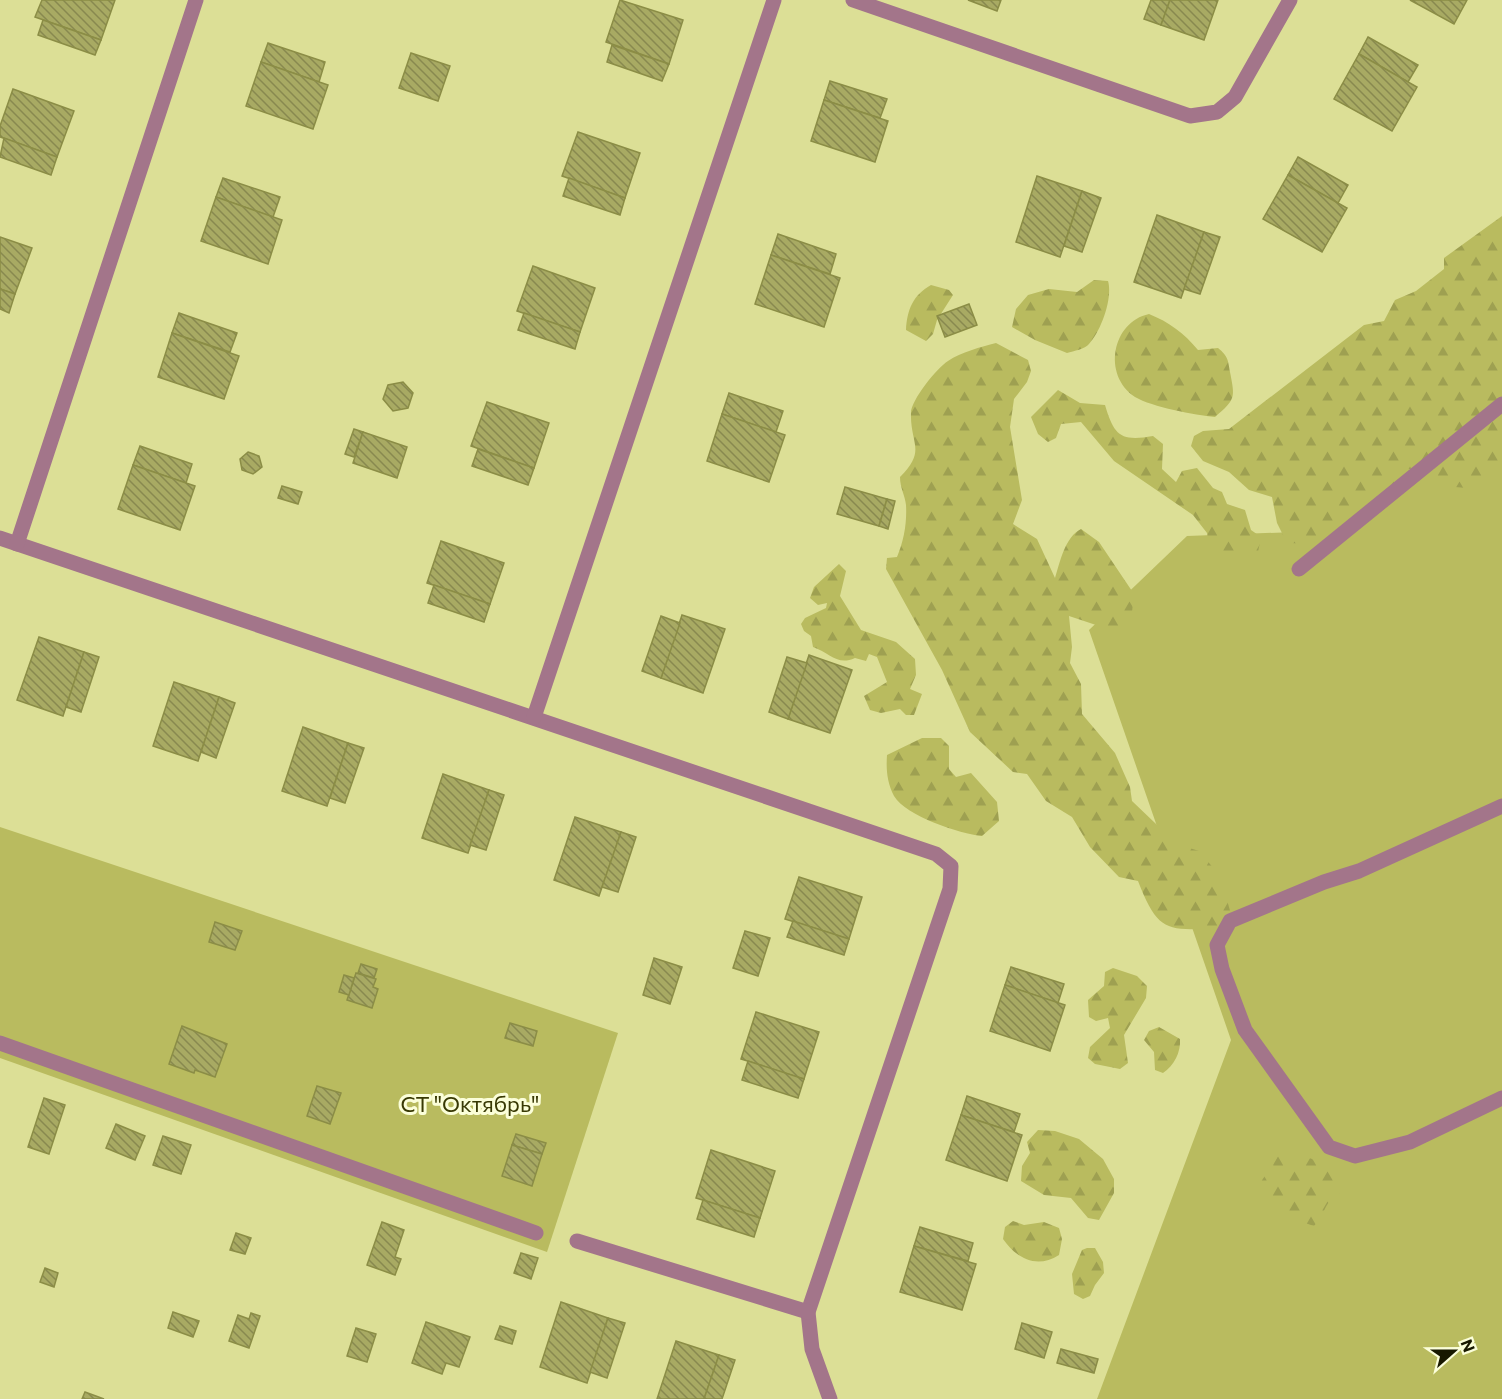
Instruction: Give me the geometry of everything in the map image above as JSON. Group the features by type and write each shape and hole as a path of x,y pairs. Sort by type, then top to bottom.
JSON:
{"street":[{"path":"17,544 196,0"},
{"path":"534,717 774,0"},
{"path":"853,0 1190,116 1217,111 1236,97 1290,0"},
{"path":"1299,569 1502,404"},
{"path":"0,538 936,854 951,866 950,889 808,1312 812,1349 830,1399"},
{"path":"1502,806 1359,871 1323,882 1230,921 1217,945 1221,969 1245,1030 1329,1148 1355,1156 1410,1142 1502,1098"},
{"path":"0,1043 536,1233"},
{"path":"577,1241 808,1312"}],"green space":[{"path":"1502,216 1502,473 1467,488 1443,486 1424,467 1402,470 1378,510 1348,545 1287,543 1277,523 1272,497 1249,490 1229,472 1203,461 1191,446 1194,436 1203,431 1229,429 1364,325 1384,321 1395,300 1416,291 1444,269 1444,258"},
{"path":"1094,280 1108,281 1109,296 1102,323 1085,347 1067,353 1035,340 1012,327 1016,309 1028,295 1049,289 1077,292"},
{"path":"931,285 949,290 953,295 937,320 933,334 926,341 906,330 915,298"},
{"path":"1149,314 1176,329 1198,350 1218,348 1226,356 1233,393 1227,406 1215,417 1142,401 1125,387 1118,376 1115,363 1116,350 1127,327 1136,319"},
{"path":"996,343 1028,360 1031,371 1027,382 1014,399 1010,427 1022,500 1013,524 1037,539 1055,578 1067,544 1081,529 1099,542 1134,594 1132,612 1123,627 1111,630 1069,616 1072,647 1070,663 1081,684 1082,714 1115,753 1130,787 1132,801 1177,844 1199,851 1220,876 1231,914 1218,928 1175,928 1158,919 1138,881 1119,877 1090,847 1072,817 1046,801 1027,774 1013,772 970,732 942,670 886,569 887,558 897,557 902,544 906,505 900,477 913,460 915,453 911,413 915,400 931,377 948,361 965,352"},
{"path":"1502,377 1502,1399 1097,1399 1231,1040 1089,630 1187,536 1321,531"},
{"path":"1058,390 1080,403 1105,405 1115,430 1126,437 1153,436 1163,444 1162,469 1176,482 1182,471 1197,468 1213,488 1222,492 1227,504 1245,510 1251,530 1261,537 1258,552 1252,556 1237,552 1219,558 1210,551 1207,533 1193,515 1114,461 1081,422 1061,424 1056,438 1048,442 1038,434 1031,417"},
{"path":"839,564 846,571 840,596 861,630 896,642 915,659 916,675 910,689 922,694 914,715 906,715 900,709 881,713 870,710 864,696 887,682 877,657 869,654 866,661 855,658 838,660 813,647 811,636 804,631 801,624 805,618 826,608 827,603 818,605 810,598 814,587"},
{"path":"922,738 941,738 949,746 949,769 956,777 971,773 997,802 999,821 982,836 934,823 910,810 894,796 888,776 887,755"},
{"name":"СТ \"Октябрь\"","path":"0,827 618,1033 547,1252 0,1058"},
{"path":"1113,968 1137,976 1147,986 1146,998 1124,1035 1128,1063 1120,1069 1095,1064 1088,1058 1090,1047 1110,1028 1108,1018 1096,1021 1089,1017 1088,1000 1104,986 1105,972"},
{"path":"1159,1027 1180,1039 1176,1058 1163,1073 1155,1070 1154,1052 1144,1040 1149,1031"},
{"path":"1038,1130 1055,1131 1079,1139 1103,1159 1114,1179 1114,1193 1099,1220 1088,1218 1071,1198 1044,1195 1021,1181 1022,1166 1030,1153 1027,1142"},
{"path":"1290,1151 1312,1159 1338,1175 1340,1193 1330,1201 1314,1226 1293,1218 1271,1205 1263,1197 1260,1188 1263,1179 1274,1169 1273,1164 1279,1154"},
{"path":"1013,1221 1024,1225 1044,1222 1059,1228 1062,1239 1059,1255 1043,1261 1021,1257 1003,1239 1005,1227"},
{"path":"1095,1248 1103,1262 1104,1273 1090,1296 1083,1299 1074,1294 1072,1274 1082,1250"}],"building":[{"path":"42,0 115,0 101,40 35,17"},
{"path":"620,0 683,20 669,64 606,42"},
{"path":"968,0 1001,0 997,11"},
{"path":"1151,0 1170,0 1161,25 1144,19"},
{"path":"1170,0 1218,0 1204,40 1161,25"},
{"path":"1410,0 1467,0 1454,24"},
{"path":"43,20 101,40 95,55 38,35"},
{"path":"1368,37 1418,65 1408,82 1359,54"},
{"path":"268,43 325,62 319,82 261,62"},
{"path":"612,45 669,64 662,81 607,62"},
{"path":"411,53 450,66 438,101 399,88"},
{"path":"1359,54 1417,87 1392,131 1334,99"},
{"path":"261,62 328,85 313,129 246,106"},
{"path":"830,81 887,99 880,118 824,100"},
{"path":"13,89 74,111 57,157 0,137 0,126"},
{"path":"824,100 888,121 875,162 811,141"},
{"path":"578,132 640,153 625,198 562,176"},
{"path":"4,138 57,157 51,175 0,157"},
{"path":"1298,157 1348,185 1338,203 1288,175"},
{"path":"1288,175 1347,208 1322,252 1263,219"},
{"path":"1037,176 1082,191 1060,257 1016,242"},
{"path":"223,178 280,197 273,217 216,197"},
{"path":"569,178 625,198 620,215 563,196"},
{"path":"1082,191 1101,198 1082,252 1064,246"},
{"path":"216,197 282,220 268,264 201,241"},
{"path":"1157,215 1204,232 1181,298 1134,282"},
{"path":"1204,232 1220,237 1200,294 1184,289"},
{"path":"778,234 836,254 830,274 771,255"},
{"path":"0,237 32,248 15,294 0,289"},
{"path":"771,255 840,278 824,327 755,304"},
{"path":"533,266 595,288 580,332 517,311"},
{"path":"0,289 15,294 9,313 0,309"},
{"path":"969,304 977,325 945,337 937,316"},
{"path":"179,313 237,333 230,352 172,333"},
{"path":"524,313 580,332 575,349 518,330"},
{"path":"172,333 239,356 224,399 158,377"},
{"path":"403,382 413,393 408,408 393,411 383,399 388,385"},
{"path":"729,393 783,411 776,432 722,414"},
{"path":"487,402 549,423 534,468 471,446"},
{"path":"722,414 785,435 769,482 707,461"},
{"path":"354,429 363,432 354,457 345,454"},
{"path":"363,432 407,447 397,478 353,463"},
{"path":"140,446 192,464 186,483 133,465"},
{"path":"478,449 534,468 528,485 472,466"},
{"path":"248,452 259,456 262,467 253,474 242,470 240,459"},
{"path":"133,465 195,486 180,530 118,509"},
{"path":"282,486 302,492 298,504 278,498"},
{"path":"845,487 887,499 879,526 837,514"},
{"path":"887,499 895,501 888,529 879,526"},
{"path":"441,541 504,563 490,604 427,583"},
{"path":"434,585 490,604 484,622 428,603"},
{"path":"682,615 725,629 703,693 661,678"},
{"path":"661,616 680,623 661,678 642,671"},
{"path":"39,637 84,652 63,716 17,700"},
{"path":"84,652 99,657 81,712 66,707"},
{"path":"809,655 852,670 830,733 788,719"},
{"path":"787,657 807,663 788,719 769,712"},
{"path":"174,682 219,697 198,761 153,746"},
{"path":"219,697 235,703 216,758 201,752"},
{"path":"303,727 348,743 327,806 282,791"},
{"path":"348,743 364,748 345,803 330,798"},
{"path":"443,774 489,790 468,853 422,838"},
{"path":"489,790 504,795 486,850 470,845"},
{"path":"575,817 621,832 599,896 554,880"},
{"path":"621,832 636,837 618,892 602,887"},
{"path":"799,877 862,897 849,939 785,919"},
{"path":"793,921 849,939 844,955 787,937"},
{"path":"215,922 242,931 235,950 209,942"},
{"path":"745,931 770,938 758,976 733,968"},
{"path":"654,958 682,967 670,1004 643,995"},
{"path":"361,964 377,969 374,978 358,973"},
{"path":"1011,967 1064,984 1058,1003 1005,985"},
{"path":"356,973 376,979 373,987 378,989 372,1008 347,1000"},
{"path":"344,975 354,978 349,995 339,992"},
{"path":"1005,985 1065,1005 1050,1051 990,1031"},
{"path":"756,1012 819,1032 804,1079 741,1059"},
{"path":"510,1023 537,1031 533,1046 505,1038"},
{"path":"182,1026 227,1044 215,1077 195,1070 194,1073 169,1064"},
{"path":"748,1061 804,1079 798,1098 742,1080"},
{"path":"317,1086 341,1093 330,1124 307,1116"},
{"path":"967,1096 1020,1114 1014,1132 961,1115"},
{"path":"44,1098 65,1105 49,1154 28,1147"},
{"path":"961,1115 1022,1135 1007,1181 946,1160"},
{"path":"116,1124 145,1136 135,1160 106,1148"},
{"path":"516,1134 546,1143 542,1154 512,1145"},
{"path":"163,1136 191,1145 181,1174 153,1165"},
{"path":"512,1145 542,1154 532,1186 502,1176"},
{"path":"711,1150 775,1171 760,1218 696,1198"},
{"path":"703,1200 760,1218 754,1237 697,1219"},
{"path":"382,1222 404,1230 395,1257 401,1259 395,1275 367,1265"},
{"path":"920,1227 973,1243 968,1261 914,1246"},
{"path":"236,1233 251,1238 245,1254 230,1250"},
{"path":"914,1246 976,1264 962,1310 900,1292"},
{"path":"521,1253 538,1258 531,1279 514,1273"},
{"path":"45,1268 58,1273 54,1287 40,1282"},
{"path":"561,1302 608,1318 587,1383 540,1367"},
{"path":"173,1312 199,1321 193,1337 168,1328"},
{"path":"251,1313 260,1316 249,1348 229,1341 238,1315 249,1319"},
{"path":"608,1318 625,1323 607,1378 590,1372"},
{"path":"426,1322 470,1337 459,1367 446,1363 442,1374 412,1363"},
{"path":"1022,1323 1052,1332 1044,1358 1015,1349"},
{"path":"500,1326 516,1331 512,1344 495,1339"},
{"path":"356,1328 376,1334 367,1362 347,1356"},
{"path":"676,1341 719,1355 704,1399 657,1399"},
{"path":"1061,1349 1098,1359 1094,1373 1057,1363"},
{"path":"719,1355 735,1360 722,1399 704,1399"},
{"path":"85,1392 104,1399 82,1399"}]}
